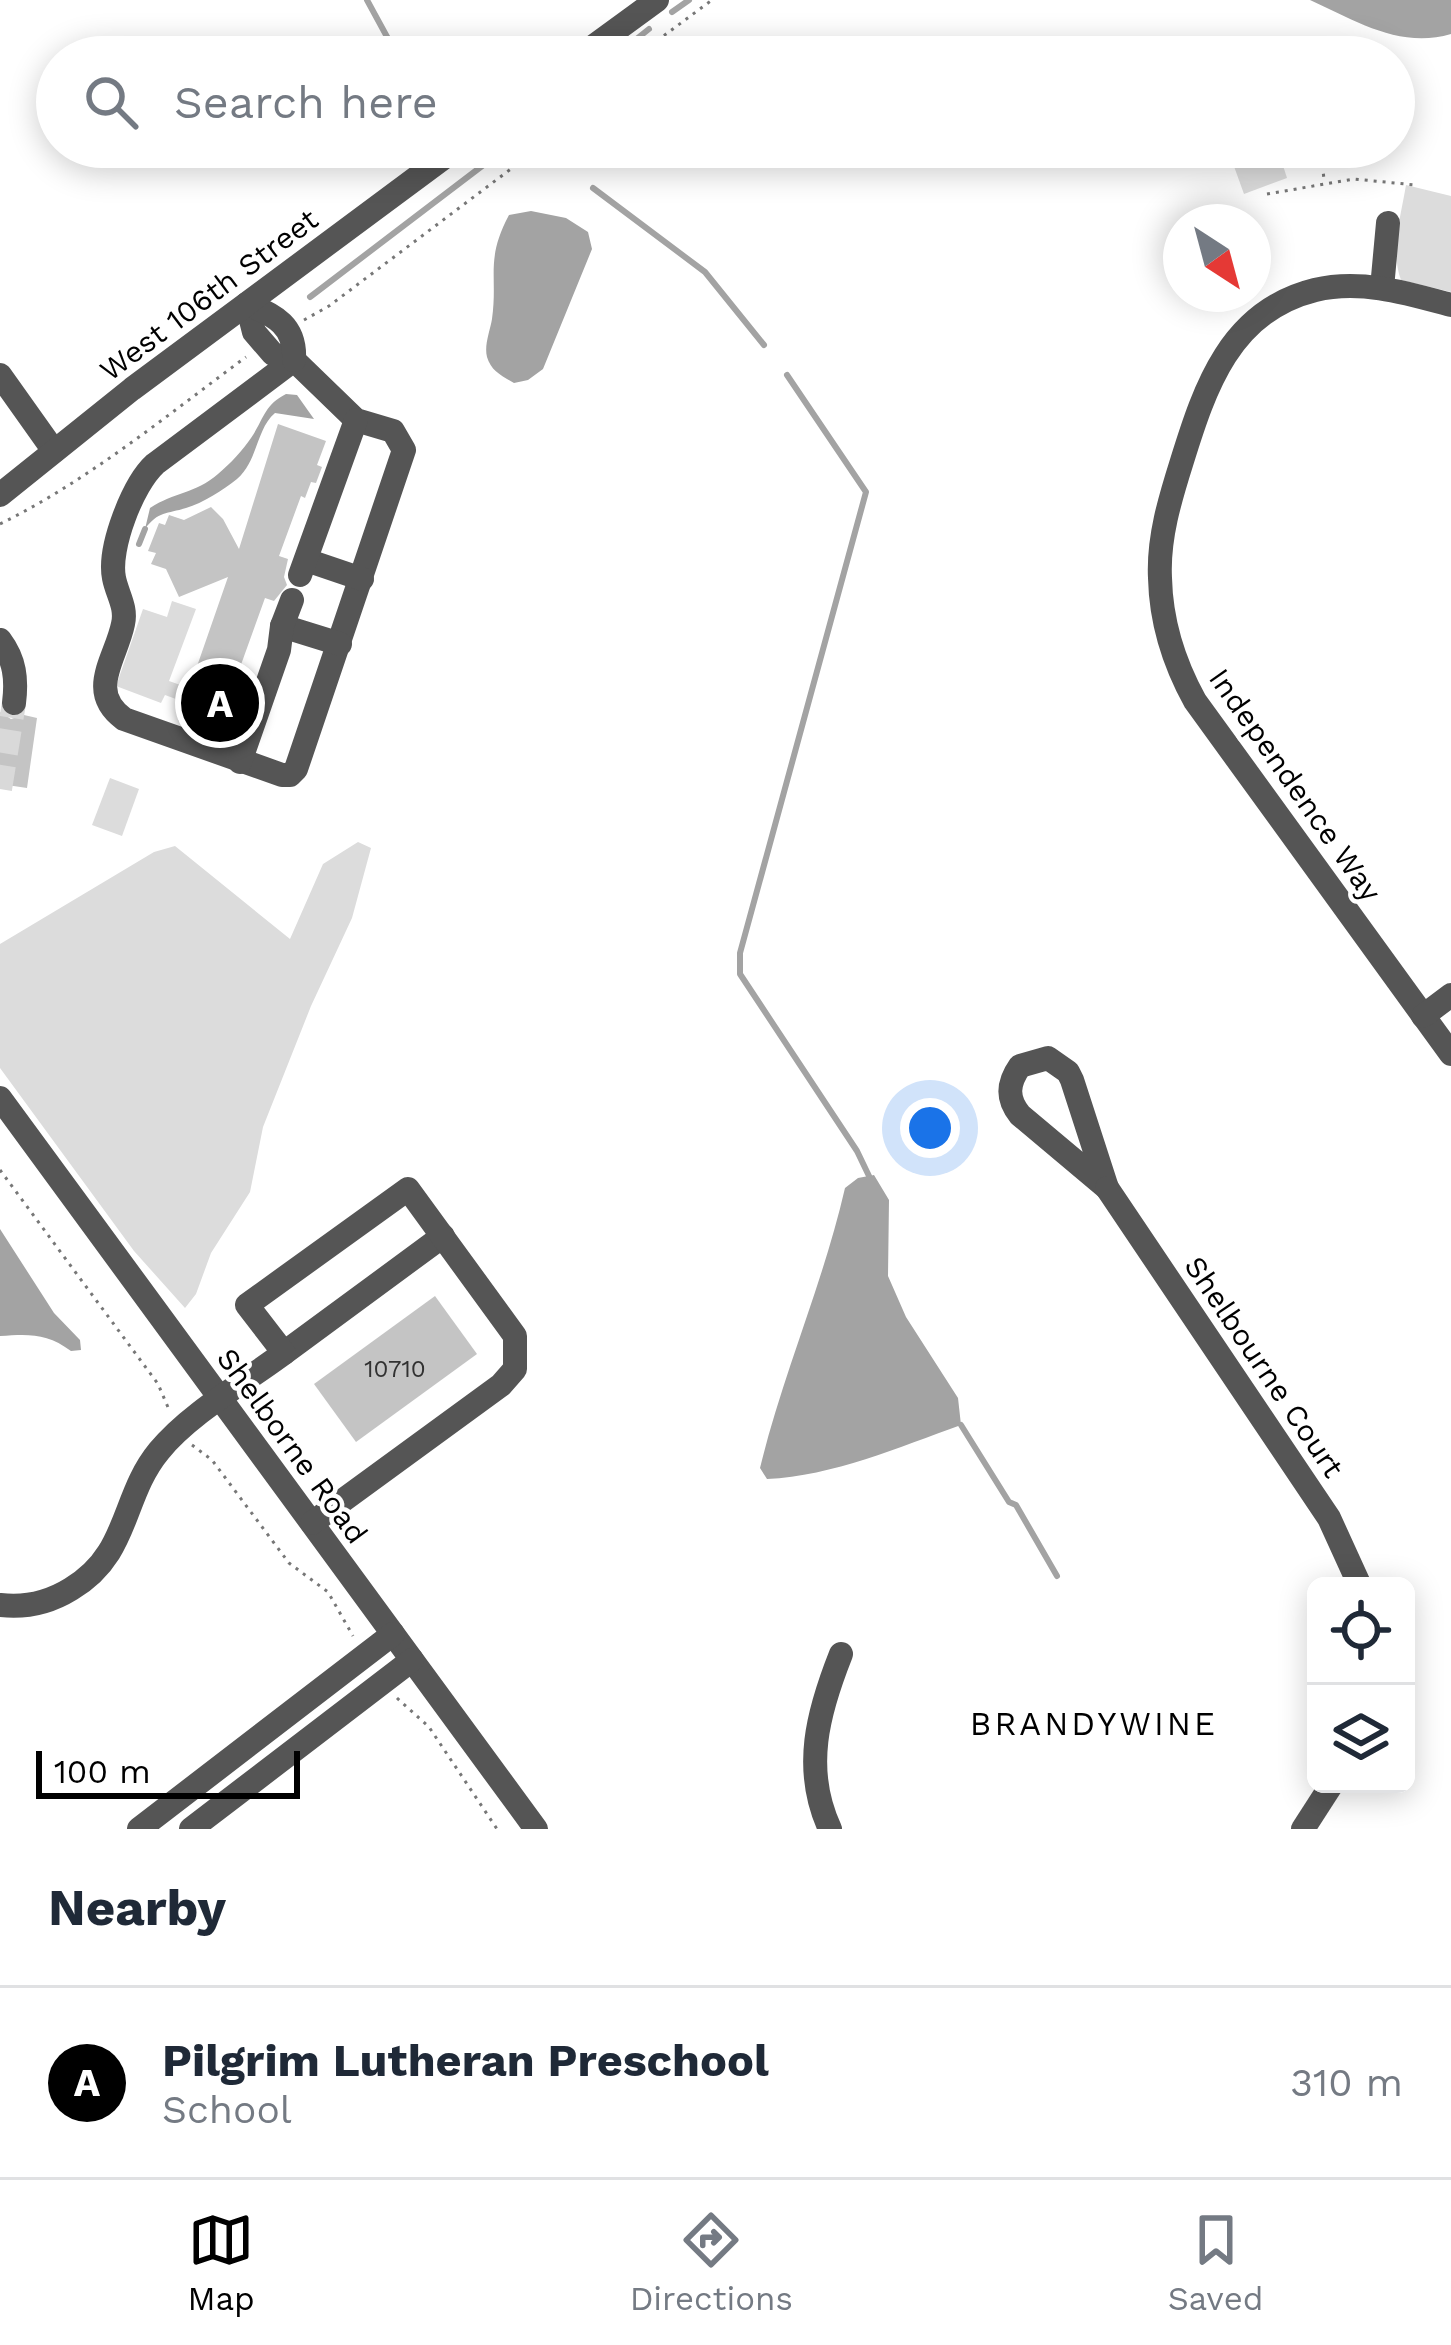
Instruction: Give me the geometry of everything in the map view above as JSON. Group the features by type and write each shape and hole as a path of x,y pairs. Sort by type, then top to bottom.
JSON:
{"street":[{"path":"608,36 657,0"},
{"name":"West 106th Street","path":"0,495 430,168"},
{"path":"1382,288 1388,223"},
{"name":"Independence Way","path":"1451,305 1382,288 1348,286 1304,293 1256,319 1226,350 1205,388 1172,492 1160,580 1173,653 1195,701 1451,1054"},
{"path":"247,304 254,332 274,354 294,360 356,421 393,430 404,450 296,769 282,776 140,726 114,711 106,696 106,668 124,620 113,577 113,550 146,472 294,360"},
{"path":"0,376 54,451"},
{"path":"356,421 303,568 362,579"},
{"path":"240,762 292,600"},
{"path":"282,626 340,644"},
{"path":"0,640 16,674 14,703"},
{"path":"1423,1016 1451,995"},
{"name":"Shelbourne Court","path":"1107,1188 1068,1072 1048,1058 1020,1066 1010,1084 1015,1108 1107,1188 1329,1518 1356,1577"},
{"name":"Shelborne Road","path":"0,1099 536,1829"},
{"path":"284,1353 247,1305 408,1189 515,1336 515,1369 501,1385 311,1522"},
{"path":"0,1605 24,1606 53,1599 94,1573 114,1546 156,1454 173,1436 443,1236"},
{"path":"139,1829 393,1634"},
{"path":"830,1829 818,1798 814,1752 822,1702 841,1654"},
{"path":"191,1829 412,1660"},
{"path":"295,1709 315,1734"},
{"path":"1303,1829 1326,1793"}],"path":[{"path":"663,36 712,0"},
{"path":"298,323 329,306 512,168"},
{"path":"1322,168 1324,181"},
{"path":"1267,194 1324,181 1384,179 1415,185"},
{"path":"0,524 83,477 256,349"},
{"path":"0,1170 158,1384 172,1416"},
{"path":"191,1444 212,1460 289,1563 328,1592 359,1646"},
{"path":"391,1690 429,1726 497,1829"}],"shaded area":[{"path":"1310,0 1451,0 1451,34 1415,38 1361,24"},
{"path":"1235,168 1284,168 1287,178 1244,194"},
{"path":"1406,185 1451,196 1451,292 1401,280 1396,245"},
{"path":"531,211 566,218 588,232 592,249 543,369 514,383 494,370 486,352 495,256 509,215"},
{"path":"286,394 297,395 314,419 275,413 237,479 199,503 159,516 145,529 150,508 218,474 248,443 269,408"},
{"path":"172,601 196,609 169,681 189,688 184,702 165,695 161,703 116,686 143,609 167,617"},
{"path":"110,778 139,789 122,836 92,825"},
{"path":"358,842 371,848 352,918 263,1127 250,1192 211,1253 196,1294 185,1308 134,1251 0,1068 0,944 154,852 175,846 290,939 323,864"},
{"path":"874,1175 889,1200 888,1276 906,1317 958,1398 961,1425 841,1466 767,1479 760,1468 769,1433 845,1188 858,1178"},
{"path":"0,1229 54,1313 80,1340 81,1350 71,1351 37,1336 0,1336"}],"building":[{"path":"278,424 326,441 317,465 322,467 316,483 311,482 305,498 301,496 279,556 288,559 287,585 274,601 265,598 229,698 235,701 230,717 223,714 216,734 178,721 228,577 179,597 166,569 151,564 156,553 148,551 159,523 165,525 169,515 184,520 211,507 239,549"},
{"path":"0,712 11,719 37,718 27,788 0,784"},
{"path":"435,1296 477,1354 356,1442 314,1384"}],"waterway":[{"path":"367,0 387,36"},
{"path":"672,12 689,0"},
{"path":"640,36 649,29"},
{"path":"310,297 479,168"},
{"path":"593,188 705,272 764,345"},
{"path":"787,375 866,492 740,953 740,974 869,1176"},
{"path":"139,544 145,529"},
{"path":"961,1425 1057,1576"}],"tunnel":[{"path":"0,789 14,703"}],"place":[{"name":"Pilgrim Lutheran Preschool","path":"220,703"}],"district":[{"name":"BRANDYWINE","path":"1094,1723"}]}
